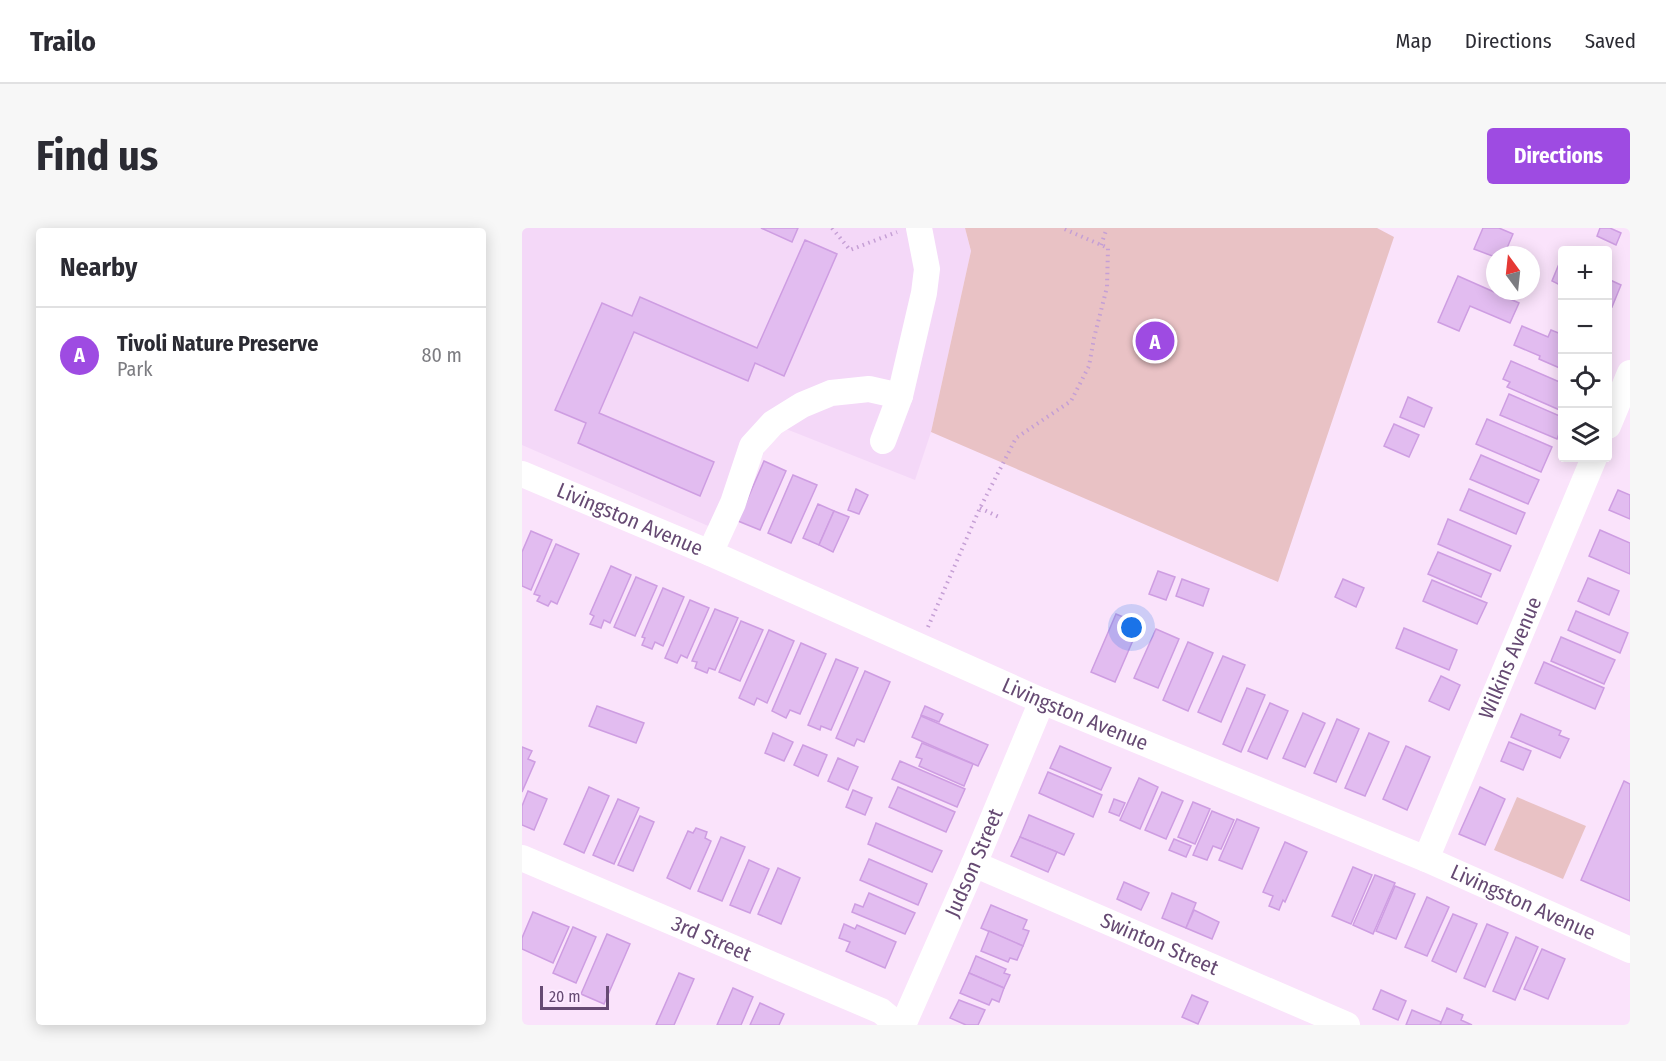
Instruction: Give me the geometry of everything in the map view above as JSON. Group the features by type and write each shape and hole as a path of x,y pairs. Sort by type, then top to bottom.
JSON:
{"street":[{"path":"883,441 900,396 924,292 927,269 919,228"},
{"path":"1612,416 1630,373"},
{"path":"710,554 733,503 752,446 773,423 802,405 831,393 868,390 900,396"},
{"name":"Wilkins Avenue","path":"1426,859 1592,462"},
{"name":"Livingston Avenue","path":"522,474 710,554 1042,701 1426,859 1630,950"},
{"name":"Judson Street","path":"901,1025 974,864 1042,701"},
{"name":"3rd Street","path":"522,858 881,1011 901,1025"},
{"name":"Swinton Street","path":"974,864 1347,1025"}],"path":[{"path":"832,228 850,250 906,228"},
{"path":"920,647 980,508 1016,438 1071,401 1089,366 1107,287 1108,248 1062,228"},
{"path":"1101,245 1107,228"},
{"path":"980,508 1001,518"}],"shaded area":[{"path":"522,228 965,228 971,251 931,432 915,480 781,427 765,450 729,535 522,445"},
{"path":"965,228 1377,228 1394,237 1278,582 931,432 971,251"},
{"path":"1517,797 1586,826 1563,879 1494,850"}],"building":[{"path":"761,228 798,228 792,242"},
{"path":"1483,228 1499,228 1513,234 1508,246 1486,246 1486,254 1474,249"},
{"path":"1600,228 1610,228 1621,233 1616,245 1597,236"},
{"path":"805,240 837,254 784,376 755,363 748,381 634,332 599,413 714,462 700,496 578,443 586,423 555,410 602,303 632,316 640,297 757,348"},
{"path":"1558,266 1558,284 1552,281"},
{"path":"1458,276 1486,288 1486,300 1512,300 1519,303 1510,323 1470,306 1459,331 1438,322"},
{"path":"1612,281 1621,285 1612,307"},
{"path":"1522,326 1548,337 1551,330 1558,333 1558,367 1539,359 1540,356 1514,345"},
{"path":"1511,361 1558,381 1558,409 1507,387 1510,382 1503,379"},
{"path":"1509,394 1558,415 1557,439 1500,415"},
{"path":"1408,397 1432,408 1424,427 1400,417"},
{"path":"1487,419 1552,447 1541,472 1476,444"},
{"path":"1394,424 1419,435 1409,457 1384,446"},
{"path":"1481,455 1539,480 1528,504 1470,479"},
{"path":"764,461 786,471 760,530 738,521"},
{"path":"793,475 817,485 791,543 768,533"},
{"path":"856,489 868,495 859,514 848,510"},
{"path":"1469,489 1525,513 1516,534 1460,510"},
{"path":"1618,490 1630,495 1630,519 1609,510"},
{"path":"818,504 834,511 819,545 803,538"},
{"path":"834,511 849,517 833,552 819,545"},
{"path":"1448,519 1511,546 1500,571 1438,544"},
{"path":"1600,530 1630,543 1630,574 1589,556"},
{"path":"531,531 552,540 531,590 522,586 522,552"},
{"path":"556,544 579,554 557,604 551,601 548,606 537,601 540,596 534,594"},
{"path":"1438,552 1491,574 1481,597 1428,574"},
{"path":"611,566 631,575 610,623 604,620 601,628 590,624 594,616 590,614"},
{"path":"1158,571 1175,577 1166,600 1149,594"},
{"path":"636,577 657,586 635,636 614,627"},
{"path":"1588,578 1619,591 1609,615 1578,601"},
{"path":"1182,579 1209,589 1203,606 1176,596"},
{"path":"1343,579 1364,588 1356,607 1335,597"},
{"path":"1432,580 1487,603 1477,624 1423,601"},
{"path":"663,588 684,597 663,646 655,642 652,649 642,645 645,638 642,637"},
{"path":"690,600 709,608 687,658 681,655 677,663 665,658"},
{"path":"715,609 738,618 715,670 709,668 707,673 695,668 697,662 692,661"},
{"path":"1576,611 1628,633 1620,653 1568,630"},
{"path":"1116,614 1140,624 1115,682 1091,672"},
{"path":"741,621 763,630 740,681 719,672"},
{"path":"1404,628 1457,650 1449,670 1396,648"},
{"path":"1156,629 1179,639 1158,688 1134,678"},
{"path":"769,630 794,641 767,703 757,698 754,705 739,698"},
{"path":"1561,637 1615,660 1604,684 1551,661"},
{"path":"1188,642 1213,653 1188,711 1163,700"},
{"path":"801,643 826,654 800,714 790,710 786,718 772,711"},
{"path":"1223,656 1245,665 1221,722 1198,712"},
{"path":"836,659 858,668 831,730 821,726 820,730 808,725"},
{"path":"1544,662 1604,688 1595,709 1535,683"},
{"path":"865,671 890,682 864,742 857,739 854,746 836,738"},
{"path":"1441,676 1460,685 1449,710 1429,701"},
{"path":"1247,688 1265,695 1241,752 1223,744"},
{"path":"1270,703 1288,711 1267,759 1248,751"},
{"path":"597,706 644,723 636,743 589,726"},
{"path":"925,706 943,714 939,722 921,715"},
{"path":"1303,713 1325,723 1305,767 1283,758"},
{"path":"1521,714 1561,731 1559,735 1569,739 1560,758 1511,737"},
{"path":"921,716 988,745 978,766 912,737"},
{"path":"1337,719 1359,729 1336,782 1314,773"},
{"path":"773,733 793,742 784,761 765,753"},
{"path":"1369,733 1389,742 1365,796 1345,788"},
{"path":"1509,742 1531,751 1523,770 1501,761"},
{"path":"922,743 973,764 964,786 919,766 922,759 916,757"},
{"path":"803,745 827,755 818,776 794,765"},
{"path":"1060,746 1111,768 1101,790 1050,768"},
{"path":"1406,746 1430,757 1407,810 1383,799"},
{"path":"522,747 532,751 528,759 535,762 522,792"},
{"path":"838,758 858,767 848,790 828,781"},
{"path":"900,761 965,789 957,807 892,779"},
{"path":"1048,772 1102,795 1093,817 1039,793"},
{"path":"1139,778 1158,787 1140,829 1120,820"},
{"path":"1624,781 1630,784 1630,901 1581,880"},
{"path":"589,787 609,796 584,853 564,844"},
{"path":"898,787 955,812 946,832 889,807"},
{"path":"1480,787 1505,799 1485,845 1459,834"},
{"path":"853,790 872,798 865,815 846,807"},
{"path":"528,791 547,799 534,830 522,825 522,806"},
{"path":"1162,792 1183,801 1166,839 1145,830"},
{"path":"618,799 639,808 614,864 593,855"},
{"path":"1114,799 1125,803 1119,816 1109,812"},
{"path":"1193,802 1210,809 1195,844 1178,837"},
{"path":"1212,811 1234,820 1221,849 1213,846 1207,860 1193,855"},
{"path":"1029,815 1074,834 1064,855 1020,837"},
{"path":"640,816 654,822 633,871 618,865"},
{"path":"1237,819 1259,828 1242,869 1219,860"},
{"path":"876,823 942,851 932,872 868,844"},
{"path":"696,828 707,832 705,838 711,841 690,889 667,878 688,831 693,833"},
{"path":"721,837 745,847 722,901 698,891"},
{"path":"1020,837 1057,852 1048,872 1011,856"},
{"path":"1174,839 1191,846 1186,857 1169,850"},
{"path":"1285,842 1307,852 1285,902 1283,900 1279,910 1269,906 1273,896 1263,892"},
{"path":"869,859 927,884 918,905 860,880"},
{"path":"749,860 769,869 750,913 730,905"},
{"path":"1353,867 1372,875 1351,924 1332,916"},
{"path":"778,868 800,878 781,924 758,914"},
{"path":"1375,875 1395,883 1373,934 1353,925"},
{"path":"1124,882 1149,893 1141,910 1117,899"},
{"path":"1395,886 1415,894 1396,939 1376,931"},
{"path":"869,893 915,913 905,934 852,912 855,904 863,907"},
{"path":"1172,893 1196,903 1186,928 1162,918"},
{"path":"1427,897 1449,907 1427,956 1405,947"},
{"path":"991,905 1027,920 1023,929 1029,931 1023,946 981,928"},
{"path":"1194,910 1219,922 1212,939 1186,928"},
{"path":"533,912 569,927 553,963 522,949 522,938"},
{"path":"1453,914 1477,924 1456,972 1432,961"},
{"path":"844,924 855,929 857,925 896,942 885,968 846,951 850,942 839,938"},
{"path":"1487,924 1508,933 1485,987 1464,978"},
{"path":"573,927 596,937 576,983 553,973"},
{"path":"989,931 1023,946 1017,960 1010,958 1008,962 981,951"},
{"path":"607,934 630,944 604,1004 581,994"},
{"path":"1516,937 1538,947 1515,1000 1493,991"},
{"path":"1542,949 1565,959 1548,999 1524,989"},
{"path":"976,956 1006,969 1004,973 1010,975 1004,988 969,973"},
{"path":"679,973 694,979 674,1025 656,1025"},
{"path":"969,973 1004,988 999,1002 992,999 989,1005 960,993"},
{"path":"733,988 753,997 741,1025 717,1025"},
{"path":"1381,990 1406,1001 1398,1020 1373,1009"},
{"path":"1192,995 1208,1002 1198,1024 1182,1017"},
{"path":"959,1000 985,1010 978,1025 966,1025 950,1018"},
{"path":"760,1003 784,1014 779,1025 750,1025"},
{"path":"1447,1008 1463,1015 1461,1020 1472,1025 1440,1025"},
{"path":"1412,1010 1441,1022 1440,1025 1406,1025"}],"place":[{"name":"Tivoli Nature Preserve","path":"1155,341"}]}
